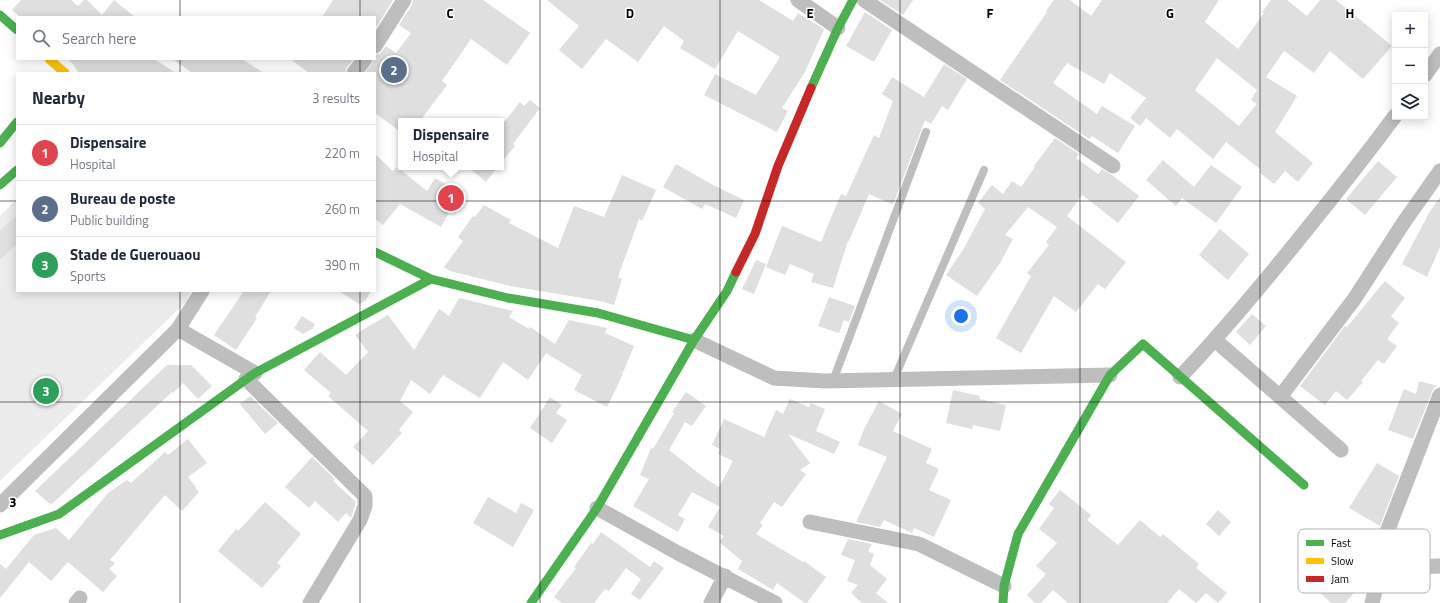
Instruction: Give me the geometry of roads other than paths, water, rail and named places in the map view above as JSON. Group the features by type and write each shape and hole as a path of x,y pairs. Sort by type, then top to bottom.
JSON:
{"street":[{"path":"376,44 404,0"},
{"path":"798,0 838,28"},
{"path":"531,603 597,508 694,340 727,291 755,234 784,152 799,115 838,28 853,0"},
{"path":"864,0 1113,166"},
{"path":"0,15 16,29"},
{"path":"1428,71 1440,54"},
{"path":"50,60 60,71"},
{"path":"355,72 364,60"},
{"path":"1180,377 1215,340 1360,163 1392,120"},
{"path":"0,143 16,123"},
{"path":"0,185 16,171"},
{"path":"1280,397 1356,298 1404,222 1440,171"},
{"path":"376,252 431,279 508,298 598,313 694,340 774,378 833,381 1110,375"},
{"path":"0,536 59,514 251,376 431,279"},
{"path":"0,505 178,329 201,292"},
{"path":"178,329 251,376 365,496 365,506 360,520 310,603"},
{"path":"1215,340 1341,450"},
{"path":"1003,603 1004,586 1018,534 1110,375 1142,344 1304,485"},
{"path":"1388,529 1440,395"},
{"path":"597,508 678,553 776,603"},
{"path":"810,522 919,544 1004,586"},
{"path":"1430,566 1440,566"},
{"path":"711,603 725,576"},
{"path":"1372,603 1375,593"}],"lane":[{"path":"833,381 926,132"},
{"path":"894,379 984,170"}],"place":[{"name":"Bureau de poste","path":"394,70"},
{"name":"Dispensaire","path":"451,198"},
{"name":"Stade de Guerouaou","path":"46,391"}]}
